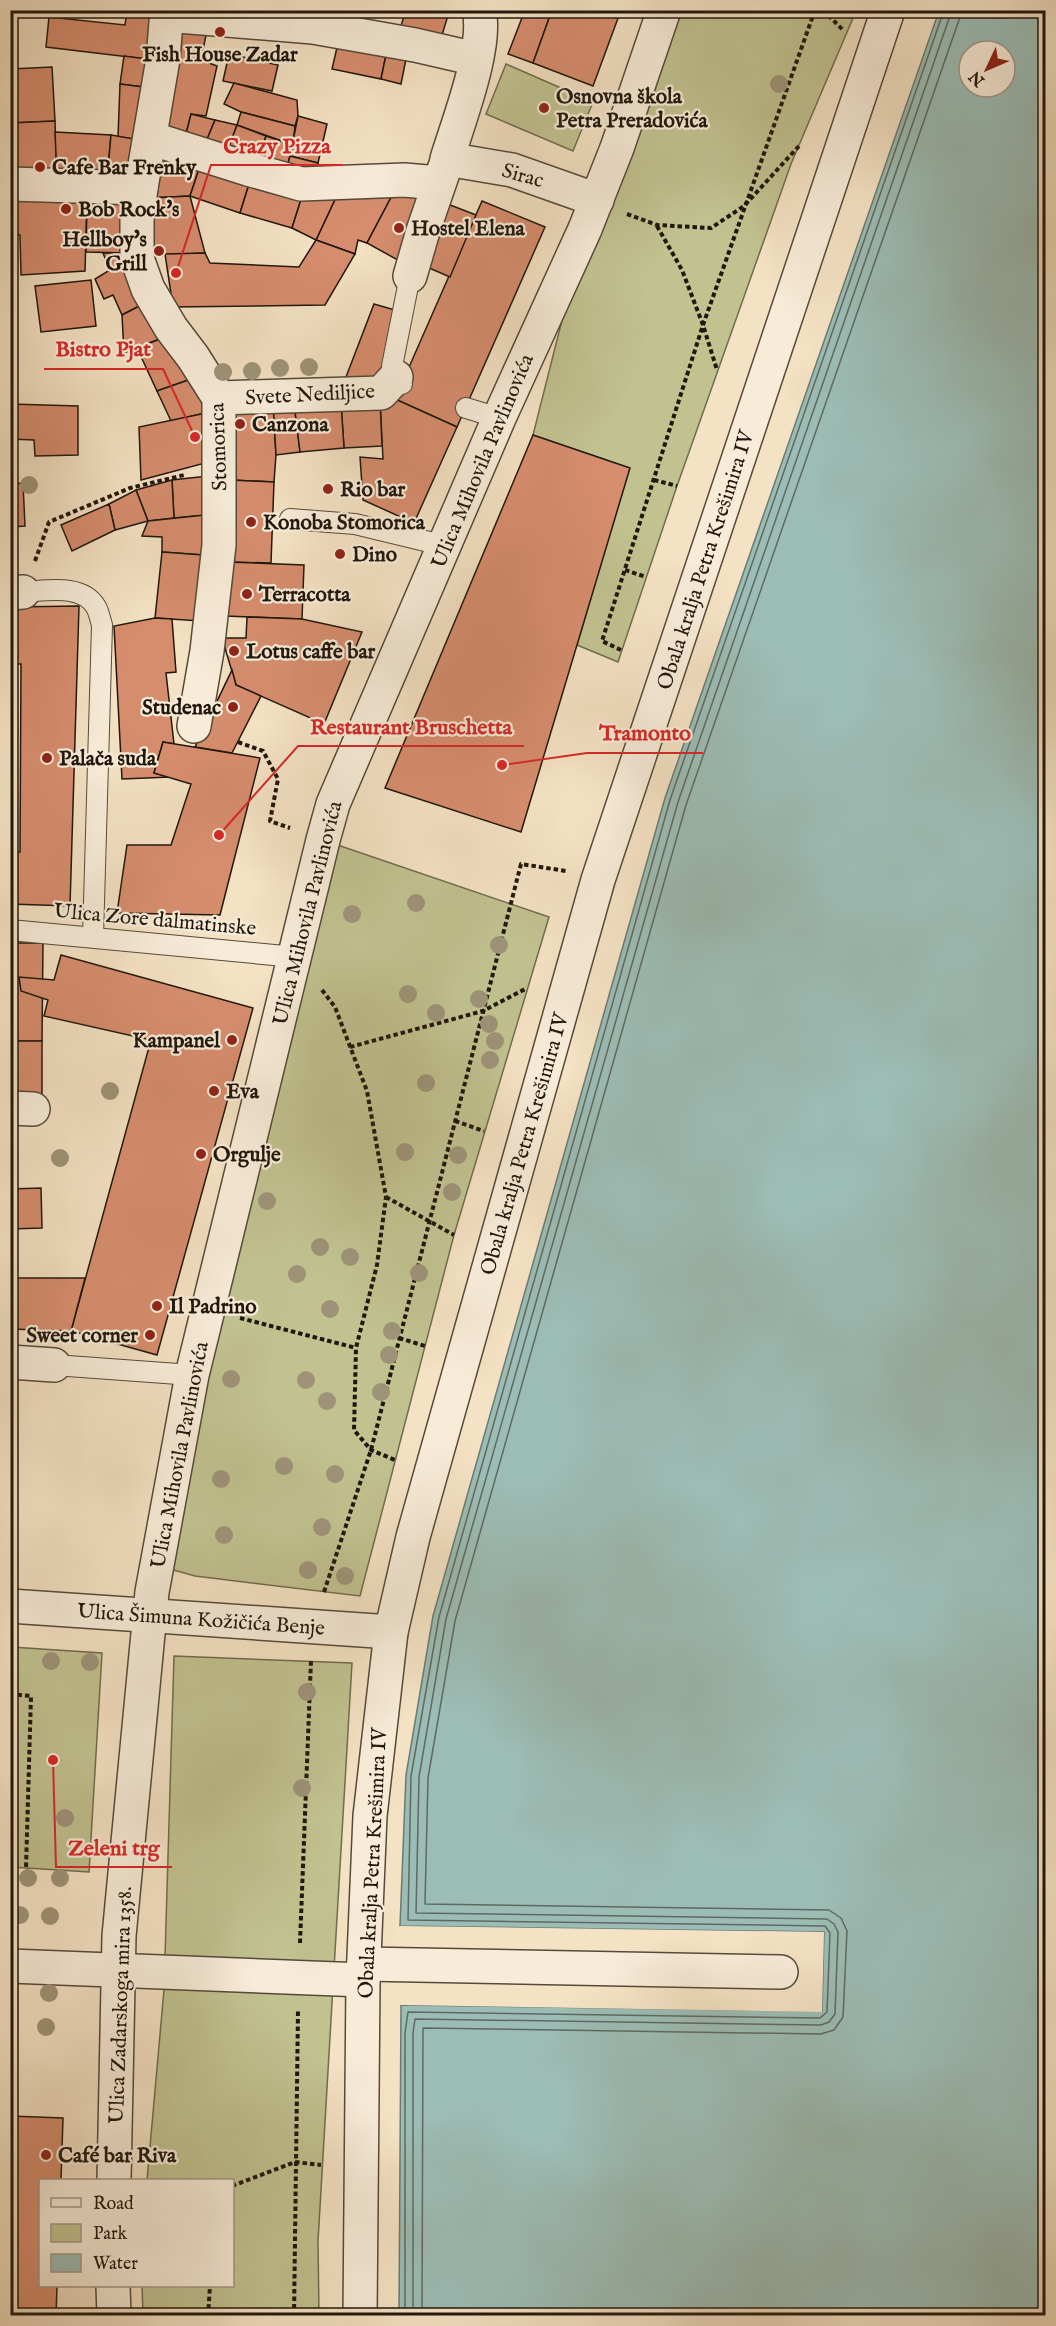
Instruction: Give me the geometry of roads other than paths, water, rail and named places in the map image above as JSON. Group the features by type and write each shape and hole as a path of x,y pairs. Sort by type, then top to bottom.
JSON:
{"street":[{"path":"410,276 476,59 481,19 479,10"},
{"name":"Ulica Mihovila Pavlinovića","path":"149,1614 192,1375 333,804 597,200 664,10"},
{"name":"Obala kralja Petra Krešimira IV","path":"360,2316 364,1972 370,1816 391,1632 413,1537 598,880 888,10"},
{"path":"167,13 313,27 369,23 476,59"},
{"name":"Stomorica","path":"167,13 163,59 137,220 138,258 148,289 171,328 219,398 219,545 207,651 194,726"},
{"name":"Sirac","path":"150,138 301,184 404,180 443,171 512,170 597,200"},
{"path":"10,184 141,188"},
{"name":"Svete Nediljice","path":"219,398 381,393 399,381"},
{"path":"10,1362 54,1365"},
{"name":"Ulica Šimuna Kožičića Benje","path":"10,1606 391,1632"},
{"name":"Ulica Zadarskoga mira 1358.","path":"114,2179 117,1969 149,1614"},
{"path":"10,1966 364,1972 781,1972"},
{"path":"113,2287 114,2316"}],"lane":[{"path":"399,381 392,366 410,276"},
{"path":"466,408 500,418"},
{"path":"290,519 355,524 446,546"},
{"path":"17,592 66,590 86,595 96,607 102,625 93,937"},
{"name":"Ulica Zore dalmatinske","path":"10,930 295,957"},
{"path":"54,1365 192,1375"}],"water":[{"path":"939,11 1045,11 1045,2315 399,2316 401,2005 822,2011 824,1932 400,1926 406,1775 433,1616 665,798"}],"place":[{"name":"Fish House Zadar","path":"220,32"},
{"name":"Osnovna škola Petra Preradovića","path":"544,108"},
{"name":"Cafe Bar Frenky","path":"40,167"},
{"name":"Bob Rock's","path":"66,209"},
{"name":"Hostel Elena","path":"399,228"},
{"name":"Hellboy's Grill","path":"159,251"},
{"name":"Crazy Pizza","path":"176,273"},
{"name":"Canzona","path":"240,424"},
{"name":"Bistro Pjat","path":"195,437"},
{"name":"Rio bar","path":"328,489"},
{"name":"Konoba Stomorica","path":"251,522"},
{"name":"Dino","path":"340,554"},
{"name":"Terracotta","path":"247,594"},
{"name":"Lotus caffe bar","path":"234,651"},
{"name":"Studenac","path":"233,707"},
{"name":"Palača suda","path":"47,758"},
{"name":"Tramonto","path":"502,765"},
{"name":"Restaurant Bruschetta","path":"219,835"},
{"name":"Kampanel","path":"232,1040"},
{"name":"Eva","path":"214,1091"},
{"name":"Orgulje","path":"201,1154"},
{"name":"Il Padrino","path":"157,1306"},
{"name":"Sweet corner","path":"150,1335"},
{"name":"Zeleni trg","path":"53,1760"},
{"name":"Café bar Riva","path":"46,2155"}]}
